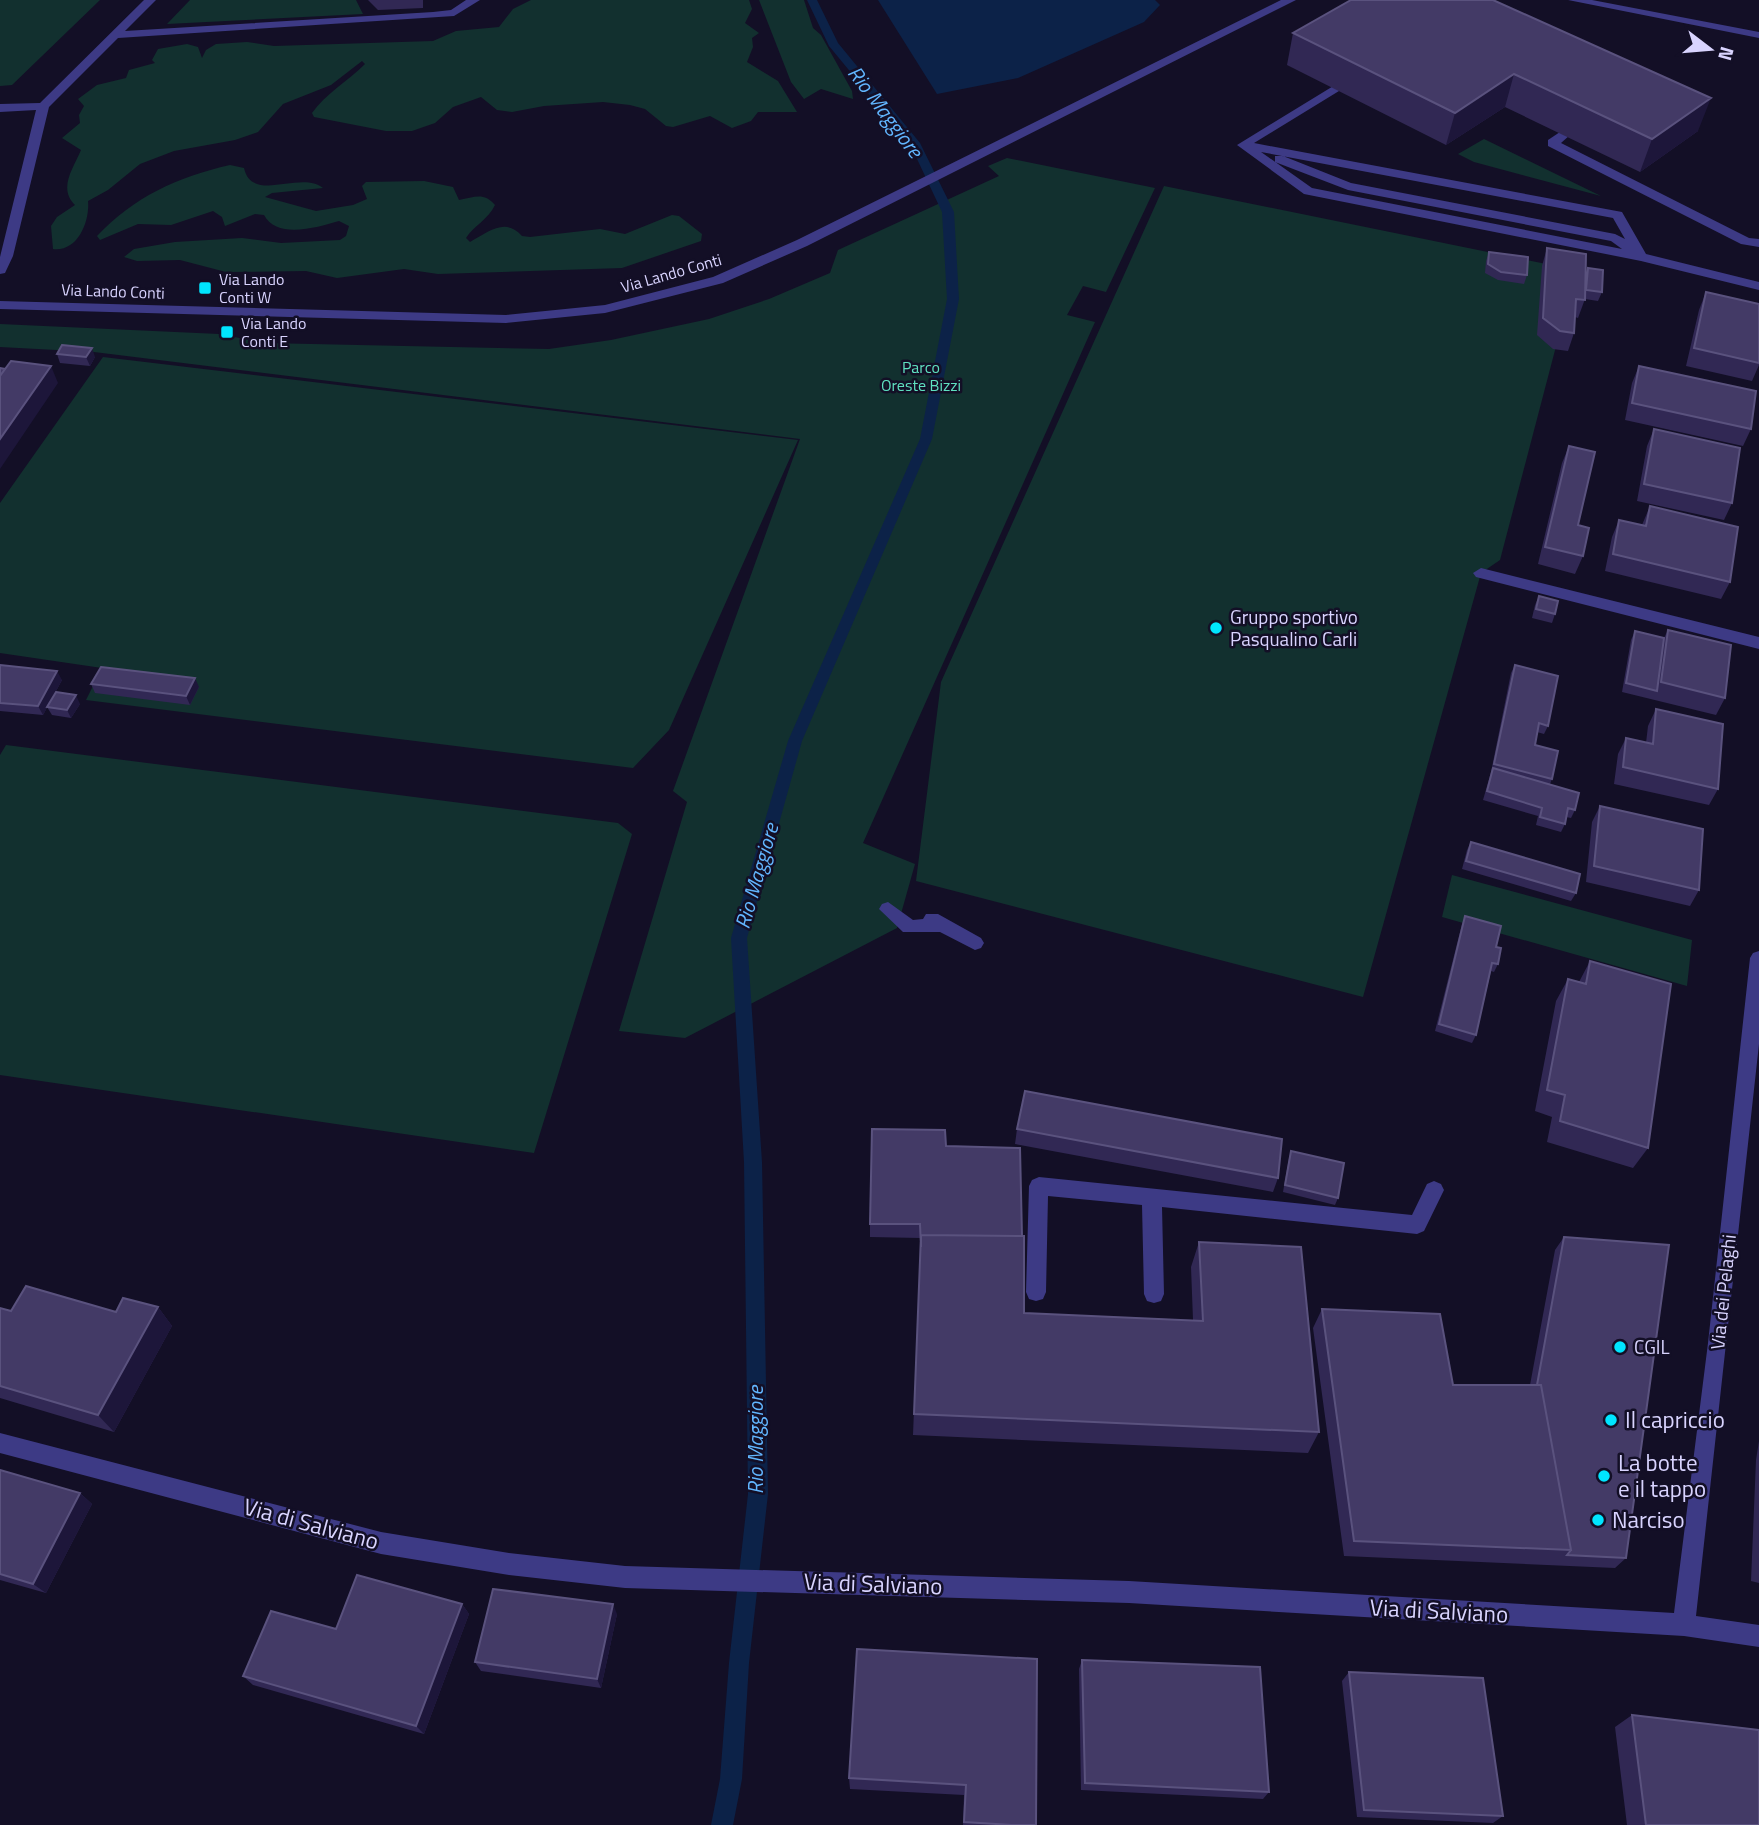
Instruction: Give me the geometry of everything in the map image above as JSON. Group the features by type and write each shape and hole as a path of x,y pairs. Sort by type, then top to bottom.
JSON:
{"street":[{"path":"0,270 7,256 43,106 150,0"},
{"path":"113,35 454,13 474,0"},
{"name":"Via Lando Conti","path":"0,305 518,318 564,315 652,299 718,280 802,243 1290,0"},
{"path":"1574,0 1759,35"},
{"path":"1243,145 1335,89"},
{"path":"0,108 43,106"},
{"path":"1564,135 1552,143 1746,241 1759,243"},
{"path":"1243,145 1308,191 1641,257 1759,286"},
{"path":"1243,145 1348,186 1615,238 1641,257"},
{"path":"1243,145 1618,215 1641,257"},
{"path":"1581,158 1593,149"},
{"path":"1481,573 1759,643"},
{"path":"888,909 909,928 941,925"},
{"path":"923,914 975,943"},
{"name":"Via dei Pelaghi","path":"1684,1625 1718,1343 1759,958"},
{"path":"1036,1292 1039,1186 1417,1225 1434,1190"},
{"path":"1152,1196 1154,1294"},
{"name":"Via di Salviano","path":"0,1443 381,1543 509,1563 625,1577 1129,1592 1684,1625 1759,1636"}],"green space":[{"path":"0,0 100,0 12,85 0,86"},
{"path":"190,0 356,0 363,14 167,24"},
{"path":"531,0 749,0 752,9 745,23 759,33 752,38 753,47 747,62 778,81 797,112 758,112 751,121 732,128 710,116 673,127 666,126 645,109 630,105 603,102 544,106 512,112 497,110 481,97 453,107 435,123 412,131 386,131 314,117 312,113 317,106 365,64 362,61 331,85 283,104 258,132 235,140 174,151 140,164 108,190 88,201 87,217 81,234 69,246 53,249 51,226 57,217 75,205 70,199 67,185 81,150 62,138 80,123 79,115 84,106 78,99 97,85 126,78 129,70 155,63 152,60 158,49 187,44 198,47 202,58 206,50 216,44 247,42 274,46 433,41 456,31 499,27 513,9"},
{"path":"759,0 804,0 813,28 821,35 852,91 853,99 821,89 804,99 791,82"},
{"path":"1484,139 1601,196 1474,162 1458,154"},
{"name":"Parco Oreste Bizzi","path":"1007,158 1155,188 1106,292 1083,286 1067,315 1095,322 863,843 915,864 897,928 685,1038 619,1031 687,802 673,791 800,439 94,352 0,347 0,324 219,334 265,343 549,349 611,340 709,319 769,299 830,273 838,250 999,176 988,166"},
{"path":"230,165 244,168 249,178 257,184 314,183 323,188 272,193 265,197 316,211 353,205 367,199 362,186 366,182 424,181 453,187 459,200 483,197 495,205 466,238 470,242 503,227 530,237 600,229 625,234 672,215 679,216 702,234 701,241 622,268 438,274 404,269 337,278 306,271 226,272 180,260 137,261 124,257 134,249 175,242 242,238 281,243 340,240 346,236 349,226 339,221 298,230 278,227 270,223 264,215 255,214 225,226 222,217 213,211 171,225 138,224 100,240 97,236 126,210 158,190 174,182"},
{"name":"Gruppo sportivo Pasqualino Carli","path":"1164,186 1576,270 1500,560 1481,573 1363,997 916,881 941,682"},
{"path":"103,357 798,440 669,730 633,768 86,700 102,668 0,653 0,503"},
{"path":"6,745 618,823 632,834 534,1153 0,1075 0,755"},
{"path":"1452,875 1692,940 1687,986 1442,917"}],"water":[{"path":"878,0 1155,0 1160,5 1144,22 1018,78 937,94"}],"building":[{"path":"1351,0 1493,0 1711,98 1652,139 1514,74 1455,113 1293,33"},
{"path":"1547,248 1586,254 1585,300 1576,299 1574,333 1560,331 1543,318"},
{"path":"1489,252 1528,257 1527,275 1501,272 1488,264"},
{"path":"1588,268 1603,270 1602,292 1586,290"},
{"path":"1706,292 1759,304 1759,363 1694,348"},
{"path":"62,345 92,348 86,357 57,354"},
{"path":"11,361 51,366 0,439 0,376"},
{"path":"1639,366 1756,391 1751,429 1632,403"},
{"path":"1654,429 1740,448 1732,503 1644,484"},
{"path":"1569,446 1595,452 1578,525 1589,528 1583,556 1545,547"},
{"path":"1650,506 1738,527 1730,582 1613,554 1619,520 1646,526"},
{"path":"1539,596 1558,601 1555,614 1536,609"},
{"path":"1668,630 1731,645 1725,698 1661,682"},
{"path":"1635,631 1664,638 1657,691 1626,683"},
{"path":"0,665 57,671 38,706 0,703"},
{"path":"1515,665 1558,676 1548,726 1539,723 1535,745 1558,751 1552,779 1494,764"},
{"path":"101,667 195,678 186,696 91,684"},
{"path":"56,692 76,695 67,710 47,707"},
{"path":"1656,709 1723,724 1718,789 1623,767 1626,738 1653,744"},
{"path":"1493,768 1579,793 1575,810 1568,808 1565,824 1540,817 1542,808 1487,791"},
{"path":"1600,806 1703,829 1699,890 1594,866"},
{"path":"1471,842 1580,874 1576,893 1466,861"},
{"path":"1465,916 1501,926 1496,947 1501,948 1498,964 1492,963 1476,1035 1439,1024"},
{"path":"1590,961 1671,984 1648,1148 1560,1121 1565,1095 1547,1090 1568,979 1586,984"},
{"path":"1025,1091 1282,1139 1278,1178 1017,1129"},
{"path":"872,1129 945,1130 946,1146 1020,1148 1022,1236 921,1235 921,1247 920,1224 870,1224"},
{"path":"1291,1151 1344,1163 1338,1198 1285,1185"},
{"path":"921,1235 1024,1236 1024,1313 1203,1321 1199,1242 1301,1247 1319,1432 914,1414"},
{"path":"1564,1237 1669,1245 1626,1558 1567,1555 1571,1550 1541,1385 1537,1385"},
{"path":"26,1286 116,1312 123,1298 158,1307 98,1415 0,1386 0,1308 11,1311"},
{"path":"1322,1309 1440,1314 1453,1385 1541,1385 1571,1550 1354,1541"},
{"path":"0,1470 80,1493 33,1584 0,1574"},
{"path":"357,1575 462,1604 416,1726 243,1676 271,1611 336,1629"},
{"path":"493,1589 613,1604 597,1679 475,1662"},
{"path":"857,1649 1037,1659 1036,1825 964,1822 966,1785 849,1778"},
{"path":"1082,1660 1260,1667 1269,1792 1085,1783"},
{"path":"1349,1672 1483,1678 1503,1816 1364,1810"},
{"path":"1632,1715 1759,1730 1759,1825 1646,1825"}],"waterway":[{"name":"Rio Maggiore","path":"722,1825 731,1779 739,1663 758,1494 753,1162 739,938 795,741 926,439 953,299 948,212 915,143 833,44 812,0"}],"place":[{"name":"Via Lando Conti W","path":"205,288"},
{"name":"Via Lando Conti E","path":"227,332"},
{"name":"Gruppo sportivo Pasqualino Carli","path":"1216,628"},
{"name":"CGIL","path":"1620,1347"},
{"name":"Il capriccio","path":"1611,1420"},
{"name":"La botte e il tappo","path":"1604,1476"},
{"name":"Narciso","path":"1598,1520"}]}
